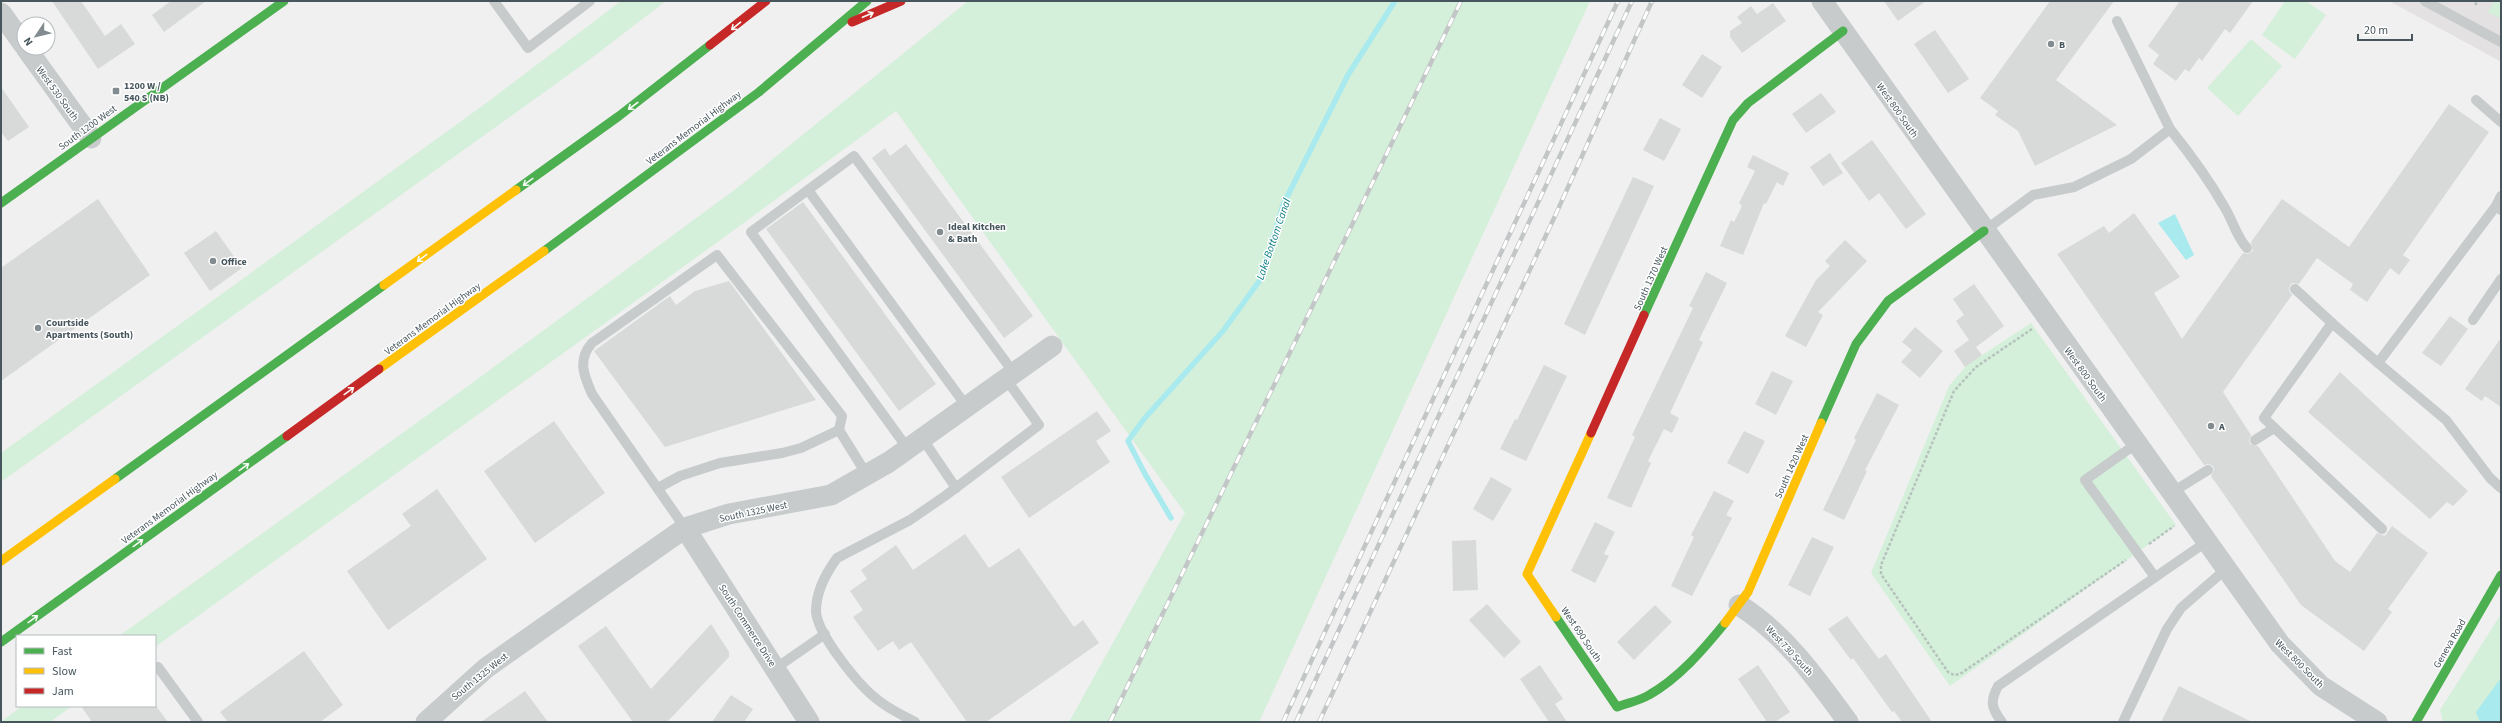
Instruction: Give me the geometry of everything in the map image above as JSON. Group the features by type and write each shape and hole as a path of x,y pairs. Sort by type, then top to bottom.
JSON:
{"main road":[{"name":"South 1200 West","path":"1,203 284,1"},
{"path":"1,561 613,121 766,1"},
{"name":"Veterans Memorial Highway","path":"1,642 657,170 758,92 867,1"},
{"path":"836,28 901,1"},
{"name":"South 1370 West","path":"1528,574 1733,120 1748,103 1843,31"},
{"name":"South 1420 West","path":"1617,707 1651,694 1696,656 1739,605 1748,592 1856,344 1888,301 1984,231"},
{"name":"West 690 South","path":"1528,574 1617,707"},
{"name":"Geneva Road","path":"2416,722 2501,575"}],"street":[{"name":"West 800 South","path":"1822,1 1984,231 2280,644 2321,686 2377,722"},
{"path":"1,13 16,34"},
{"name":"West 530 South","path":"32,56 91,138"},
{"name":"South 1325 West","path":"426,722 486,668 685,528 729,514 831,495 867,475 915,444 1052,346"},
{"name":"South Commerce Drive","path":"685,528 776,668 809,722"},
{"name":"West 730 South","path":"1739,605 1762,619 1810,669 1848,722"}],"lane":[{"path":"494,1 528,48 590,1"},
{"path":"2425,1 2501,42"},
{"path":"2117,21 2170,130 2202,169 2226,210 2240,241 2247,248"},
{"path":"2476,100 2501,122"},
{"path":"1984,231 2033,195 2074,187 2131,159 2170,130"},
{"path":"914,722 879,702 868,692 818,625 817,600 829,569 836,558 910,520 956,488 1039,425 1010,376 854,156 751,232 915,444 956,488"},
{"path":"808,190 967,406"},
{"path":"2378,363 2499,208 2501,196"},
{"path":"685,528 592,394 584,377 582,363 585,350 592,343 717,255 842,416 839,430 867,475"},
{"path":"2473,320 2501,279"},
{"path":"2295,289 2378,363 2446,420 2490,478 2501,488"},
{"path":"2332,323 2264,418 2382,529"},
{"path":"2255,440 2274,428"},
{"path":"658,488 680,476 714,465 782,453 801,448 839,430"},
{"path":"2136,444 2085,480 2155,577"},
{"path":"2172,494 2208,470"},
{"path":"2002,722 1992,710 1992,698 1998,686 2206,542"},
{"path":"2123,722 2167,629 2181,608 2226,569"},
{"path":"776,668 824,634"},
{"path":"158,667 198,722"}],"path":[{"path":"2475,5 2478,1"},
{"path":"2034,328 1976,366 1954,391 1887,550 1880,574 1948,672 1954,675 1960,674 2176,525"}],"shaded area":[{"path":"2389,1 2501,1 2501,62 2476,48"}],"green space":[{"path":"621,1 666,1 589,60 1,482 1,453 485,104"},
{"path":"968,1 1590,1 1259,722 1069,722 1185,513 896,111 719,241 156,646 156,635 120,635 468,386 737,188"},
{"path":"2285,1 2306,1 2326,15 2295,59 2262,35"},
{"path":"2494,1 2501,1 2501,19 2488,12"},
{"path":"2251,39 2282,66 2238,116 2207,88"},
{"path":"2031,323 2176,525 1950,686 1871,573 1949,386 1967,365"},
{"path":"2501,614 2501,722 2443,722 2440,710"},
{"path":"21,707 71,707 50,722 1,722"}],"water":[{"path":"2175,214 2194,255 2186,260 2158,223"},
{"path":"2501,678 2501,722 2480,722 2476,712"}],"building":[{"path":"52,1 81,1 105,36 121,24 135,44 98,69"},
{"path":"171,1 206,1 164,32 152,15"},
{"path":"1884,1 1926,1 1898,21"},
{"name":"B","path":"2050,1 2114,1 2056,80 2117,125 2035,166 2018,131 1995,115 1998,111 1980,98"},
{"path":"2180,1 2253,1 2230,33 2225,29 2202,61 2199,58 2189,72 2185,69 2176,81 2153,64 2159,55 2148,46"},
{"path":"1773,3 1786,21 1742,53 1730,37 1730,31 1742,23 1737,17 1751,6 1757,14"},
{"path":"1935,30 1969,79 1948,93 1914,44"},
{"path":"1702,54 1722,67 1702,98 1682,85"},
{"path":"1,87 29,127 8,141 1,132"},
{"path":"1821,93 1836,112 1806,133 1792,114"},
{"name":"A","path":"2449,104 2489,132 2403,255 2410,260 2399,275 2390,268 2367,302 2350,290 2353,284 2317,258 2299,284 2293,283 2290,285 2289,291 2292,295 2223,392 2251,435 2249,440 2250,444 2258,446 2335,561 2350,572 2377,533 2385,536 2392,526 2428,553 2388,609 2392,612 2364,651 2301,605 2211,476 2214,470 2213,466 2208,464 2204,465 2057,254 2104,226 2109,233 2134,213 2180,277 2154,293 2182,339 2243,253 2248,254 2253,251 2251,242 2282,199 2349,247"},
{"path":"1660,118 1681,129 1664,161 1643,150"},
{"path":"1872,140 1926,214 1906,229 1879,193 1869,201 1841,163"},
{"path":"906,144 1033,316 1004,338 872,158 885,148 890,156"},
{"path":"1830,153 1843,173 1823,186 1810,167"},
{"path":"1753,155 1789,173 1783,186 1777,182 1766,204 1764,203 1743,255 1720,246 1731,220 1734,222 1742,206 1739,203 1755,171 1747,167"},
{"path":"1633,177 1654,186 1585,335 1564,324"},
{"name":"Courtside Apartments (South)","path":"98,199 150,275 1,381 1,268"},
{"path":"803,202 936,384 899,411 766,229"},
{"name":"Office","path":"216,231 242,268 210,291 184,253"},
{"path":"1845,240 1867,261 1818,312 1823,315 1806,347 1785,336 1816,280 1830,266 1825,261"},
{"path":"1706,272 1727,283 1699,340 1703,342 1670,413 1679,418 1672,433 1664,429 1648,461 1651,463 1631,508 1607,498 1635,437 1632,435 1693,308 1689,306"},
{"path":"729,281 816,400 665,447 594,351 670,296 676,305 695,291"},
{"path":"1974,284 2004,326 1976,347 1982,355 1965,367 1954,351 1969,340 1956,321 1964,315 1953,299"},
{"path":"2450,316 2468,329 2441,366 2422,353"},
{"path":"1915,327 1943,351 1920,378 1901,362 1912,350 1902,342"},
{"path":"2501,338 2501,407 2485,396 2482,401 2465,389"},
{"path":"1544,365 1567,376 1526,461 1500,449 1515,419 1517,420"},
{"path":"1772,371 1793,381 1776,415 1755,404"},
{"path":"2340,372 2468,491 2453,506 2447,502 2430,519 2308,412"},
{"path":"1877,393 1899,405 1865,470 1867,471 1844,520 1823,510 1856,440 1854,438"},
{"path":"1097,411 1111,431 1096,441 1110,462 1029,518 1001,477"},
{"path":"554,421 605,493 535,543 484,471"},
{"path":"1744,431 1765,441 1748,474 1727,463"},
{"path":"1491,477 1512,489 1493,521 1473,509"},
{"path":"437,489 487,559 388,630 347,571 411,526 402,514"},
{"path":"1714,491 1734,501 1726,515 1732,518 1692,596 1671,586 1694,537 1691,535"},
{"path":"1595,522 1615,532 1604,554 1609,556 1595,583 1571,571"},
{"path":"965,534 989,568 1019,548 1074,627 1083,620 1099,643 986,722 967,722 911,642 899,650 893,641 878,651 853,617 863,610 850,591 867,579 861,570 896,545 913,570"},
{"path":"1812,537 1834,547 1810,596 1788,585"},
{"path":"1476,540 1478,590 1453,591 1452,541"},
{"path":"1487,604 1521,642 1504,658 1469,620"},
{"path":"1655,605 1672,622 1634,660 1617,642"},
{"path":"1847,616 1879,659 1886,654 1932,722 1902,722 1894,711 1892,712 1853,658 1851,660 1828,629"},
{"path":"711,624 729,652 729,657 667,722 633,722 578,646 606,626 651,689"},
{"path":"304,651 343,705 320,722 228,722 220,712"},
{"path":"1540,665 1563,699 1555,704 1567,722 1549,722 1520,679"},
{"path":"1758,665 1790,712 1775,722 1767,722 1738,679"},
{"path":"2179,686 2252,722 2161,722"},
{"path":"525,691 548,722 481,722"},
{"path":"731,695 753,709 744,722 712,722"},
{"path":"156,706 168,722 92,722 82,707"}],"waterway":[{"name":"Lake Bottom Canal","path":"1171,518 1145,474 1128,441 1144,419 1223,331 1260,280 1283,205 1348,75 1395,1"}],"railway":[{"path":"1110,722 1461,1"},
{"path":"1283,722 1618,1"},
{"path":"1296,722 1632,1"},
{"path":"1319,722 1555,216 1652,1"}],"traffic: fast":[{"path":"1,203 284,1"},
{"path":"544,251 759,92 867,1"},
{"path":"1644,315 1733,120 1748,103 1843,31"},
{"path":"516,190 619,116 710,45"},
{"path":"1821,423 1856,344 1888,301 1984,231"},
{"path":"115,479 384,285"},
{"path":"1,642 287,436"},
{"path":"2416,722 2501,575"},
{"path":"1556,617 1617,707 1645,697 1660,688 1680,672 1725,623"}],"traffic: slow":[{"path":"384,285 516,190"},
{"path":"379,369 544,251"},
{"path":"1725,623 1748,592 1821,423"},
{"path":"1556,617 1527,574 1591,433"},
{"path":"1,561 115,479"}],"traffic: jam":[{"path":"710,45 766,1"},
{"path":"852,22 901,1"},
{"path":"1591,433 1644,315"},
{"path":"287,436 379,369"}],"place":[{"name":"B","path":"2051,44"},
{"name":"1200 W / 540 S (NB)","path":"116,91"},
{"name":"Ideal Kitchen & Bath","path":"940,232"},
{"name":"Office","path":"213,261"},
{"name":"Courtside Apartments (South)","path":"38,328"},
{"name":"A","path":"2211,426"}]}
